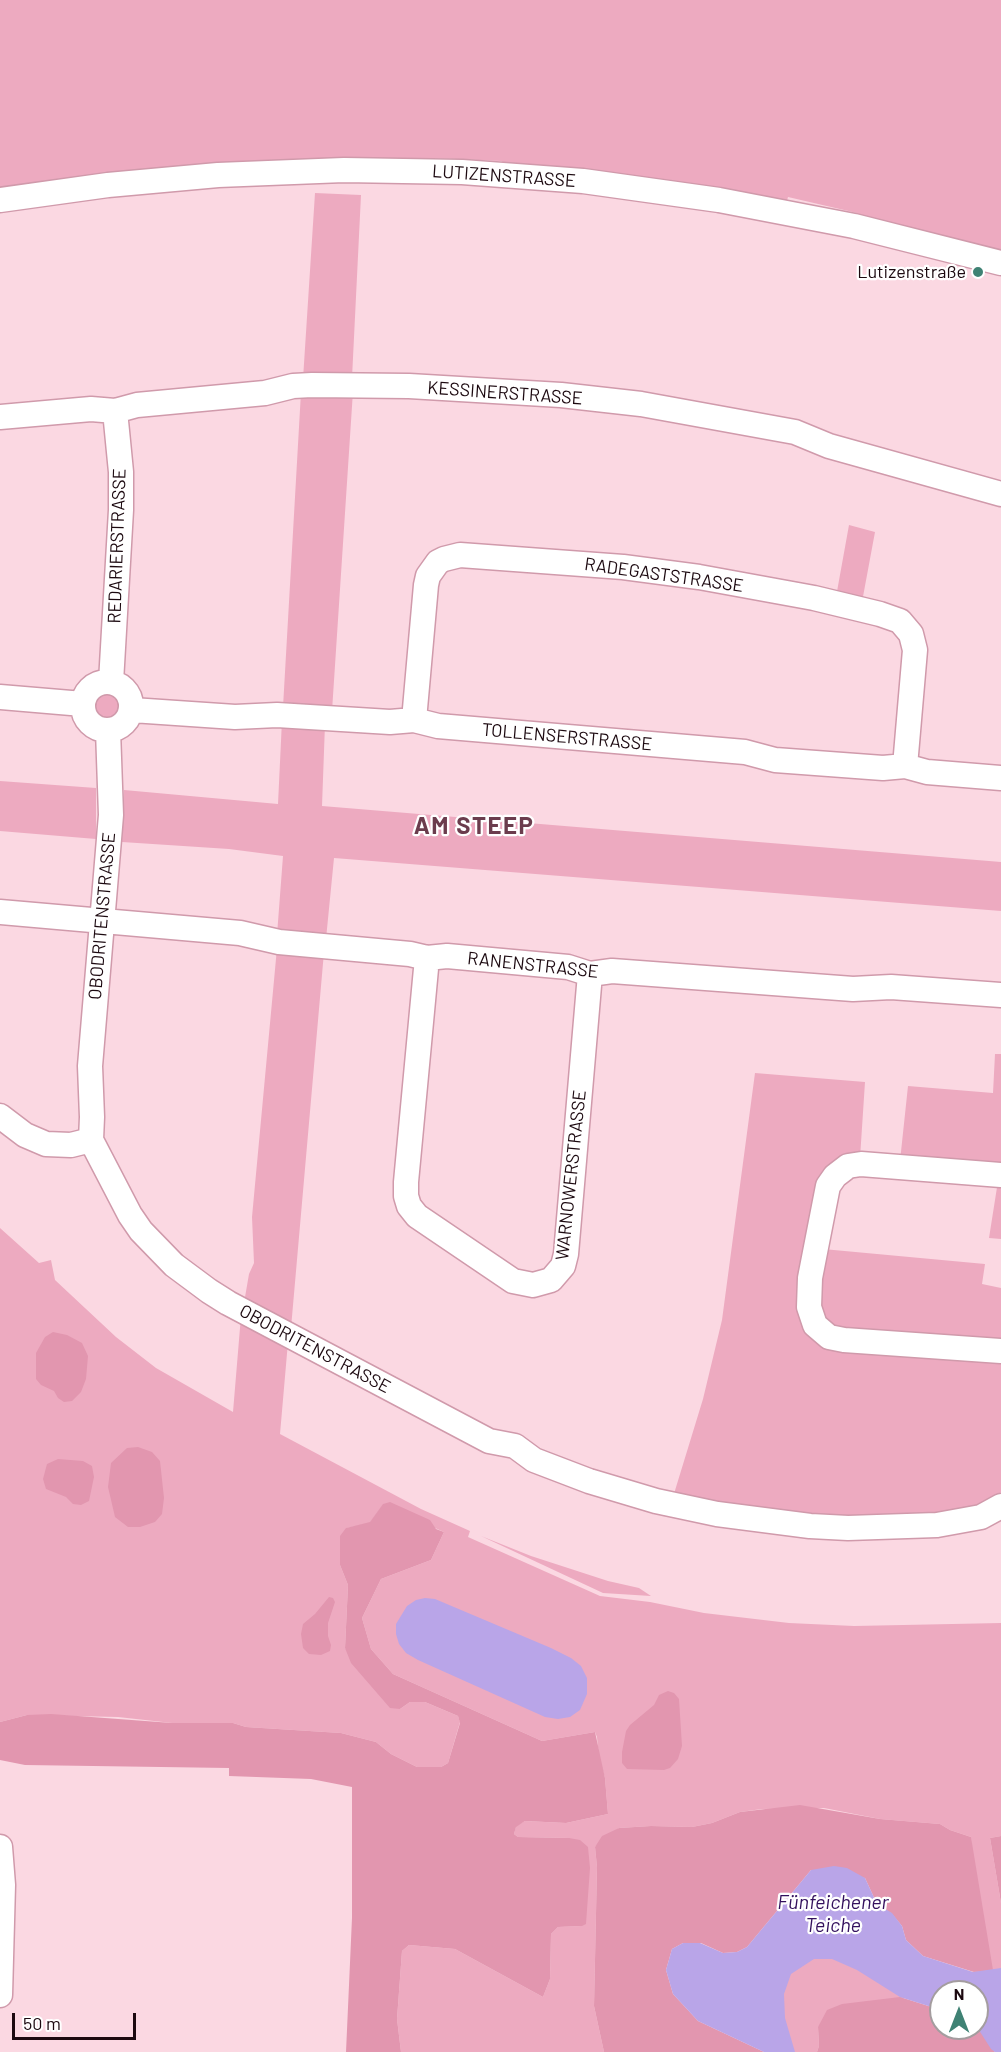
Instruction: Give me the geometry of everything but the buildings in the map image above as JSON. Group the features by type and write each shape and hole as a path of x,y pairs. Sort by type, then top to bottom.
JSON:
{"street":[{"name":"LUTIZENSTRASSE","path":"0,200 108,185 233,174 344,170 462,172 583,181 718,200 854,226 1001,263"},
{"name":"KESSINERSTRASSE","path":"0,417 91,409 116,411 137,405 265,393 293,386 312,385 409,386 561,395 652,406 795,432 829,446 1001,494"},
{"name":"REDARIERSTRASSE","path":"111,682 121,510 121,472 116,411"},
{"name":"RADEGASTSTRASSE","path":"414,720 426,585 428,576 438,562 460,555 623,567 710,579 814,598 900,621 911,634 915,650 905,766"},
{"path":"111,682 125,688 132,702 132,710 126,722 108,730 92,725 87,719 83,704 85,696 96,684 111,682"},
{"path":"0,697 83,704"},
{"name":"TOLLENSERSTRASSE","path":"132,710 235,717 276,715 390,722 414,720 438,726 745,752 775,760 883,768 905,766 927,772 1001,778"},
{"name":"OBODRITENSTRASSE","path":"108,730 111,815 90,1066 91,1140 121,1200 141,1231 174,1265 228,1303 489,1441 515,1446 534,1460 589,1481 656,1501 717,1514 810,1526 848,1528 937,1525 981,1517 1001,1506"},
{"name":"RANENSTRASSE","path":"0,912 240,933 279,942 410,954 427,958 447,956 568,967 590,974 612,971 843,988 891,987 1001,995"},
{"name":"WARNOWERSTRASSE","path":"427,958 406,1182 409,1206 417,1216 513,1281 533,1285 551,1280 563,1266 566,1254 590,974"},
{"path":"0,1116 25,1136 46,1144 71,1145 91,1140"},
{"path":"1001,1175 861,1164 848,1166 834,1176 828,1186 810,1278 808,1307 815,1325 829,1336 844,1340 1001,1351"},
{"path":"0,1848 3,1885 0,1995"}],"shaded area":[{"path":"0,0 1001,0 1001,255 855,220 857,213 788,197 786,204 512,167 501,161 434,158 423,161 0,190"},
{"path":"315,193 361,195 352,378 303,379"},
{"path":"353,391 332,711 283,707 301,392"},
{"path":"849,525 875,532 862,602 836,597"},
{"path":"108,694 116,698 120,706 116,714 108,718 100,714 96,706 100,698"},
{"path":"282,720 325,724 322,806 1001,862 1001,911 334,858 326,939 277,935 283,856 229,849 122,842 124,790 278,804"},
{"path":"0,781 96,788 96,839 0,831"},
{"path":"277,948 324,952 291,1328 244,1303 249,1274 254,1263 252,1217"},
{"path":"995,1054 1001,1054 1001,1168 900,1161 908,1086 993,1093"},
{"path":"755,1073 865,1082 860,1158 845,1161 809,1328 1001,1359 1001,1492 996,1498 976,1509 936,1516 847,1519 673,1497 703,1399 722,1320"},
{"path":"998,1181 1001,1182 1001,1239 989,1238"},
{"path":"0,1228 39,1263 51,1260 55,1280 116,1337 156,1368 233,1412 241,1316 288,1342 280,1434 421,1509 470,1531 468,1537 600,1596 650,1602 704,1613 789,1623 854,1626 1001,1623 1001,1836 990,1838 1001,1903 1001,2023 989,2025 989,1980 976,1980 971,1837 940,1824 880,1819 824,1808 762,1809 740,1812 712,1823 692,1827 619,1828 595,1847 597,1867 594,2006 604,2052 401,2052 397,2019 402,1951 409,1945 455,1949 543,1997 550,1979 551,1934 558,1927 581,1926 569,1838 518,1837 514,1834 516,1826 525,1821 566,1823 608,1814 605,1778 595,1732 542,1741 393,1674 371,1649 362,1618 381,1579 431,1560 444,1532 383,1505 370,1523 347,1528 340,1565 348,1585 345,1648 400,1709 410,1702 425,1702 458,1716 460,1722 448,1763 441,1767 417,1767 391,1754 376,1742 341,1733 246,1727 233,1723 172,1723 118,1717 27,1715 0,1722"},
{"path":"823,1249 985,1264 982,1284 1001,1288 1001,1344 845,1333 820,1322"},
{"path":"53,1332 67,1335 82,1343 88,1356 86,1379 81,1392 72,1401 64,1402 54,1391 41,1385 36,1379 36,1353 45,1337"},
{"path":"138,1447 152,1452 160,1461 164,1498 162,1514 155,1522 140,1527 128,1527 115,1517 108,1487 111,1463 127,1448"},
{"path":"58,1459 83,1461 92,1466 94,1477 89,1501 81,1505 73,1504 66,1497 46,1489 43,1479 47,1464"},
{"path":"390,1502 430,1520 436,1529 444,1532 431,1560 381,1579 362,1618 371,1649 393,1674 542,1741 595,1732 605,1778 608,1814 566,1823 525,1821 516,1827 514,1834 518,1837 569,1838 580,1840 588,1847 590,1868 586,1924 558,1927 551,1934 550,1979 543,1997 455,1949 409,1945 402,1951 397,2019 401,2052 346,2052 352,1918 352,1787 311,1779 229,1776 229,1768 25,1765 0,1760 0,1722 27,1715 51,1714 172,1723 233,1723 246,1727 341,1733 376,1742 391,1754 417,1767 441,1767 448,1763 460,1723 458,1716 425,1702 410,1702 400,1709 390,1708 351,1663 345,1648 348,1585 340,1565 340,1536 346,1528 370,1522 383,1504"},
{"path":"481,1536 531,1556 608,1581 639,1588 651,1596 603,1593"},
{"path":"329,1597 335,1602 328,1623 330,1651 321,1655 309,1654 303,1648 301,1634 303,1624"},
{"path":"668,1691 674,1693 679,1699 682,1746 678,1759 670,1768 664,1770 627,1769 622,1763 626,1731 654,1705 659,1695"},
{"path":"800,1805 880,1819 940,1824 971,1837 993,1970 974,1972 923,1956 906,1940 902,1926 892,1914 877,1904 865,1878 811,1870 747,1947 737,1952 723,1953 701,1943 683,1943 672,1949 666,1970 673,1994 698,2021 764,2052 604,2052 594,2006 597,1867 595,1847 602,1836 619,1828 692,1827 712,1823 740,1812"},
{"path":"1001,1836 1001,1903 990,1838"},
{"path":"810,1948 929,1982 929,1988 818,2027 817,2052 764,2052 750,1969"},
{"path":"900,1997 929,2006 929,2040 987,2040 995,2052 817,2052 818,2027 827,2010 842,2004"}],"water":[{"path":"435,1599 571,1658 581,1666 587,1678 587,1694 580,1710 570,1717 558,1719 545,1717 406,1653 399,1644 396,1624 407,1606 416,1600"},
{"name":"Fünfeichener Teiche","path":"834,1866 847,1868 865,1878 877,1904 892,1913 902,1926 906,1940 923,1956 973,1972 1001,1968 1001,2052 991,2049 985,2040 989,2040 989,1980 929,1980 929,2006 900,1997 857,1970 832,1959 814,1959 791,1974 784,1994 785,2018 795,2052 764,2052 698,2021 673,1994 666,1970 672,1949 683,1943 700,1943 723,1953 737,1952 747,1947 811,1870"}],"place":[{"name":"Lutizenstraße","path":"978,272"}],"district":[{"name":"AM STEEP","path":"474,826"}]}
